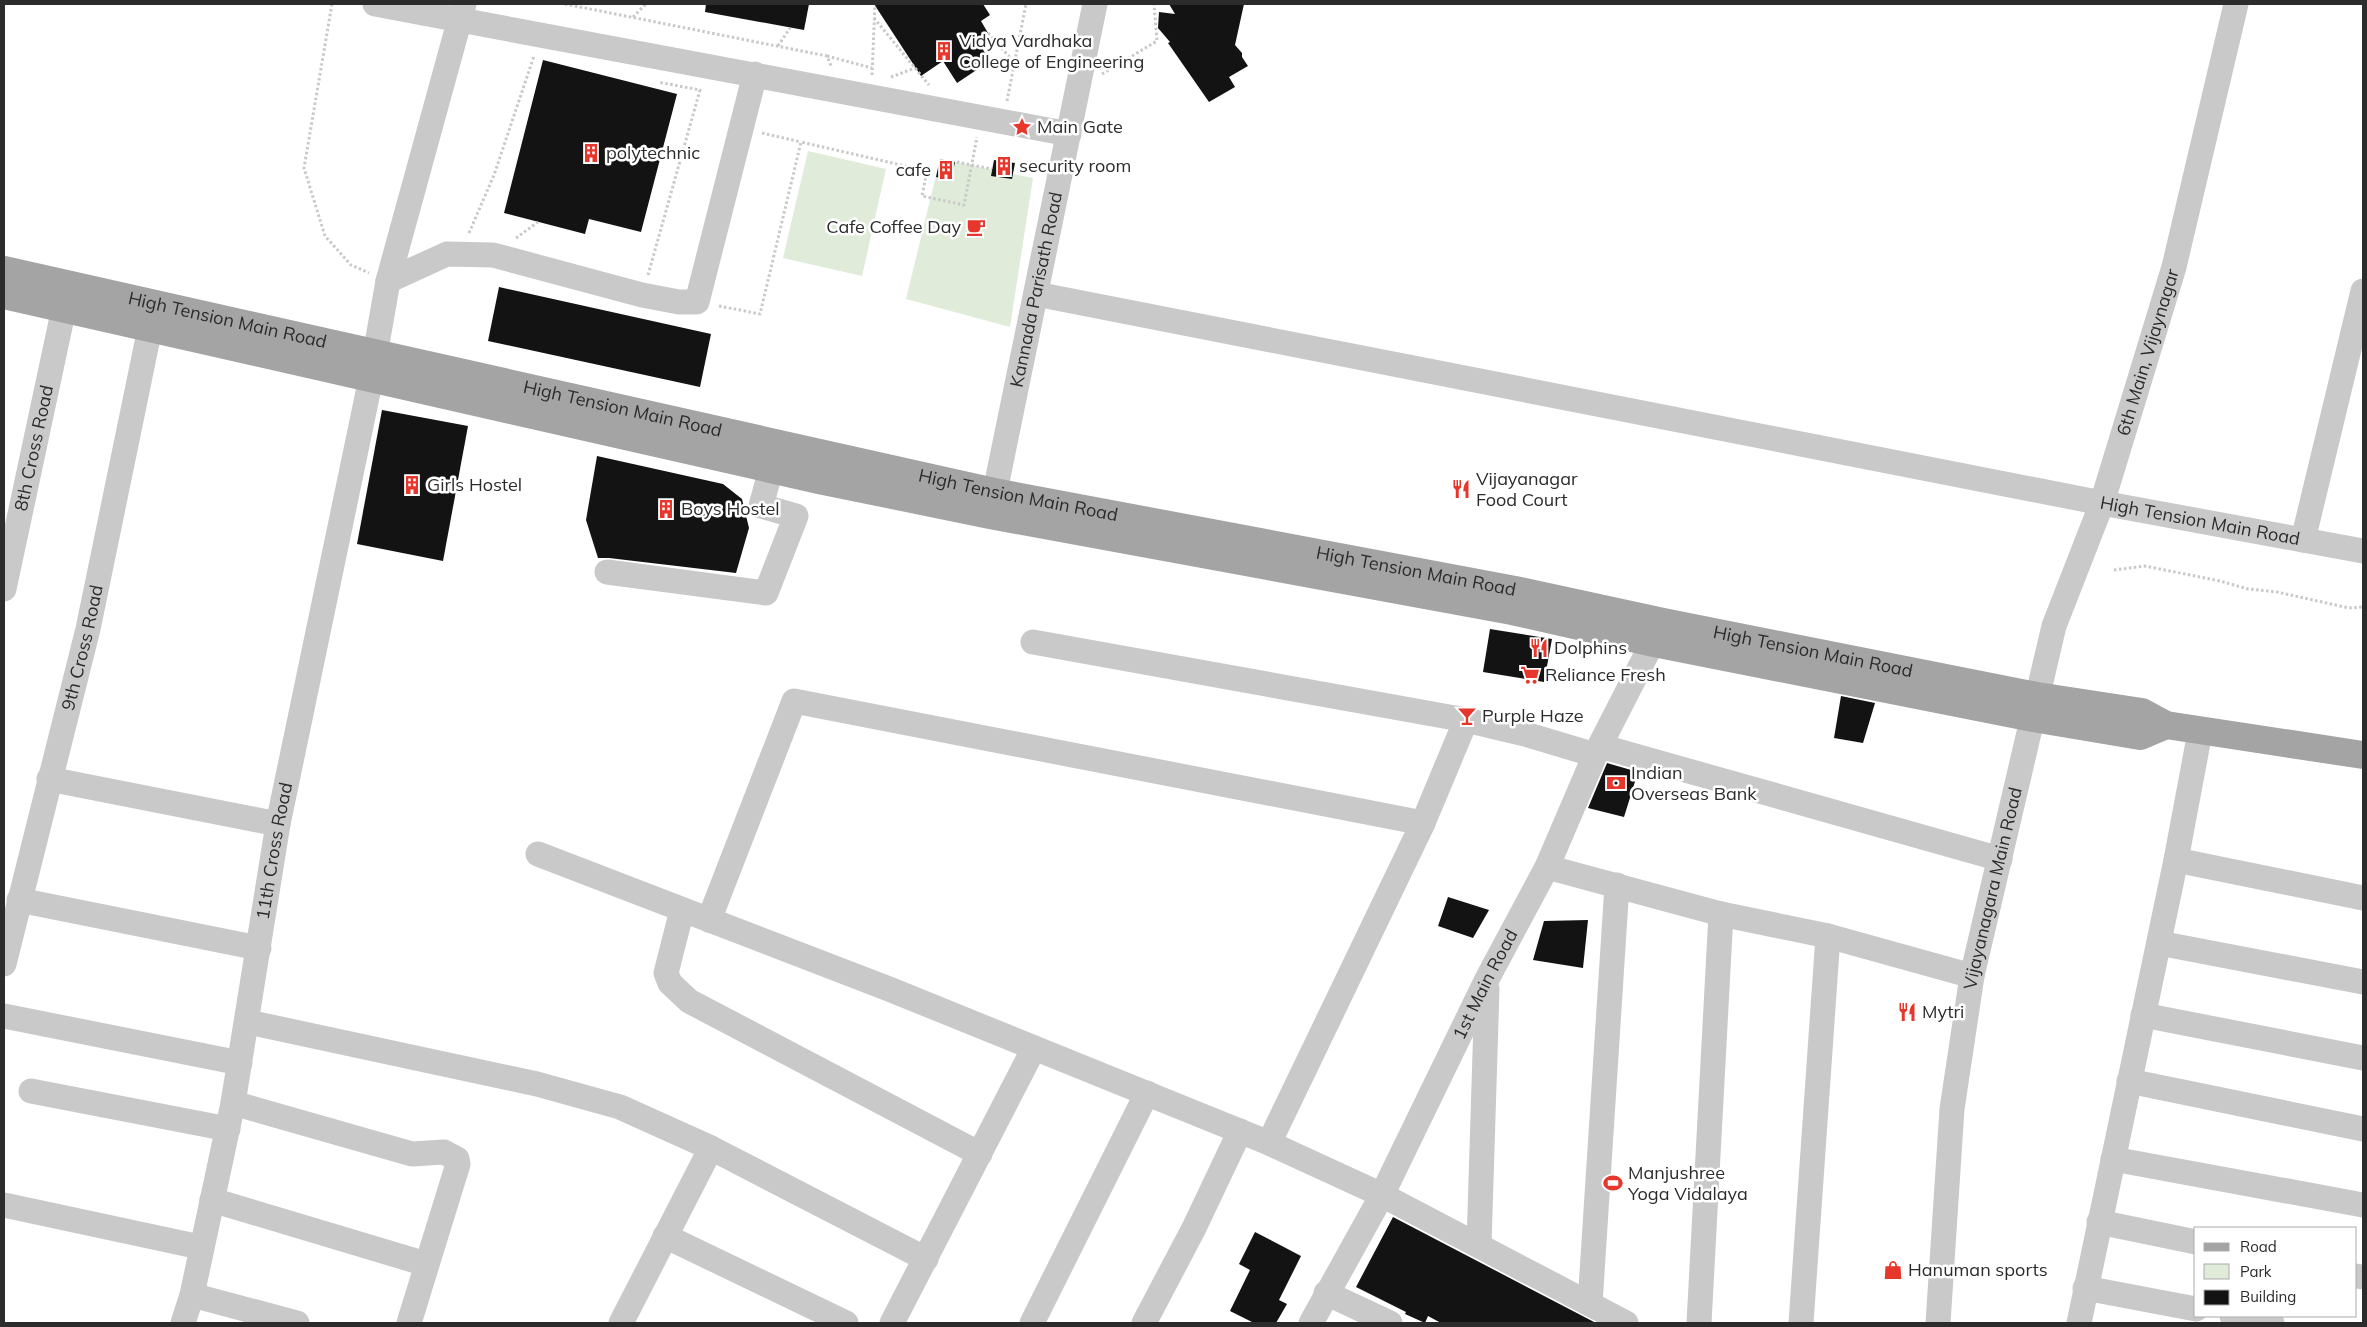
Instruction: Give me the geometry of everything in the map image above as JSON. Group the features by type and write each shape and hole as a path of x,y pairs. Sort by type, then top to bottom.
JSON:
{"main road":[{"name":"High Tension Main Road","path":"4,270 374,366 992,503 1516,590 1658,632 2035,707 2142,712 2166,725 2200,732 2363,755"},
{"path":"4,295 150,328 374,366 771,469 992,503"}],"street":[{"path":"375,4 462,11 536,44 756,74 844,91 871,90 1003,108 1069,134"},
{"name":"Kannada Parisath Road","path":"992,503 1095,4"},
{"name":"6th Main, Vijaynagar","path":"2035,707 2054,626 2102,503 2174,267 2236,4"},
{"name":"11th Cross Road","path":"183,1323 192,1295 200,1247 228,1129 248,1022 278,824 374,366 388,281 462,11"},
{"path":"388,281 447,254 494,254 642,295 679,302 697,302 756,74"},
{"path":"2303,540 2352,383 2363,291"},
{"name":"High Tension Main Road","path":"1036,294 2102,503 2363,552"},
{"name":"8th Cross Road","path":"4,589 64,308"},
{"name":"9th Cross Road","path":"4,964 88,629 150,328"},
{"path":"607,572 766,593 796,516 761,506 771,469"},
{"name":"1st Main Road","path":"1311,1323 1326,1293 1382,1196 1487,979 1547,867 1597,750 1658,632"},
{"path":"1033,642 1466,720 1597,750 2000,859"},
{"path":"709,920 759,796 794,701 1423,823"},
{"name":"Vijayanagara Main Road","path":"1938,1323 1952,1109 1972,976 2035,707"},
{"path":"1269,1143 1423,823 1466,720"},
{"path":"2079,1323 2176,860 2200,732"},
{"path":"49,779 278,824"},
{"path":"538,854 1034,1048 1269,1143 1382,1196 1626,1323"},
{"path":"2176,860 2363,898"},
{"path":"1547,867 1721,914 1828,936 1972,976"},
{"path":"1590,1304 1617,885"},
{"path":"19,900 259,948"},
{"path":"682,910 666,973 670,983 689,1001 980,1154"},
{"path":"1699,1323 1721,914"},
{"path":"1801,1323 1828,936"},
{"path":"2158,943 2363,982"},
{"path":"1479,1245 1487,979"},
{"path":"2143,1015 2363,1058"},
{"path":"4,1016 240,1063"},
{"path":"248,1022 537,1084 620,1107 711,1148 926,1259"},
{"path":"892,1323 1034,1048"},
{"path":"2129,1081 2363,1128"},
{"path":"30,1091 228,1129"},
{"path":"1032,1323 1147,1094"},
{"path":"233,1103 412,1154 444,1152 454,1156 458,1164 408,1323"},
{"path":"1144,1323 1194,1228 1240,1131"},
{"path":"621,1323 711,1148"},
{"path":"2113,1159 2363,1205"},
{"path":"212,1200 426,1264"},
{"path":"4,1205 200,1247"},
{"path":"2099,1222 2194,1242"},
{"path":"666,1236 846,1323"},
{"path":"2085,1288 2194,1309"},
{"path":"1326,1293 1390,1323"},
{"path":"192,1295 297,1323"},
{"path":"2238,1317 2272,1323"}],"path":[{"path":"332,4 304,168 325,236 351,265 388,281"},
{"path":"565,4 827,56 872,68"},
{"path":"632,17 646,4"},
{"path":"875,4 871,90 915,68"},
{"path":"1003,108 1015,63 1026,4"},
{"path":"1078,89 1157,42 1154,4"},
{"path":"874,18 928,85 937,88"},
{"path":"778,46 790,28"},
{"path":"988,33 1015,63"},
{"path":"536,44 544,58"},
{"path":"459,254 494,175 536,44"},
{"path":"827,56 844,91"},
{"path":"642,295 700,90 651,80"},
{"path":"742,128 927,171 922,196 964,205 972,165"},
{"path":"697,302 760,314 801,142"},
{"path":"952,161 992,170"},
{"path":"2114,570 2145,566 2220,581 2248,589 2277,592 2349,608 2363,607"}],"green space":[{"path":"808,151 886,169 862,276 783,258"},
{"path":"940,159 1033,178 1010,327 906,299"}],"building":[{"path":"706,4 809,4 804,30 705,12"},
{"name":"Vidya Vardhaka College of Engineering","path":"874,4 983,4 990,15 981,21 988,33 977,40 990,61 957,83 943,61 921,76"},
{"path":"1169,4 1244,4 1235,45 1242,53 1242,57 1248,66 1229,77 1235,87 1209,102 1168,43 1170,42 1158,28 1159,12 1175,14"},
{"name":"polytechnic","path":"543,60 677,94 641,232 589,219 585,234 504,213"},
{"name":"cafe","path":"940,159 955,162 951,180 936,177"},
{"name":"security room","path":"994,160 1015,163 1012,179 991,176"},
{"path":"499,287 711,334 700,387 488,341"},
{"name":"Girls Hostel","path":"382,410 468,426 443,561 357,544"},
{"name":"Boys Hostel","path":"597,456 723,484 742,499 749,528 736,573 598,558 586,520"},
{"path":"1490,629 1552,639 1544,682 1483,672"},
{"path":"1841,696 1875,703 1863,743 1834,738"},
{"path":"1607,763 1638,772 1624,817 1588,808"},
{"path":"1448,897 1489,910 1473,938 1438,926"},
{"path":"1588,920 1583,968 1533,960 1544,921"},
{"path":"1393,1217 1596,1323 1441,1323 1428,1316 1425,1323 1405,1314 1406,1312 1356,1287"},
{"path":"1255,1232 1301,1256 1279,1300 1287,1304 1276,1323 1254,1323 1230,1311 1250,1270 1239,1264"}],"place":[{"name":"Vidya Vardhaka College of Engineering","path":"944,51"},
{"name":"Main Gate","path":"1022,127"},
{"name":"polytechnic","path":"591,153"},
{"name":"security room","path":"1004,166"},
{"name":"cafe","path":"946,170"},
{"name":"Cafe Coffee Day","path":"976,227"},
{"name":"Girls Hostel","path":"412,485"},
{"name":"Vijayanagar Food Court","path":"1461,489"},
{"name":"Boys Hostel","path":"666,509"},
{"name":"Dolphins","path":"1539,648"},
{"name":"Reliance Fresh","path":"1530,675"},
{"name":"Purple Haze","path":"1467,716"},
{"name":"Indian Overseas Bank","path":"1616,783"},
{"name":"Mytri","path":"1907,1012"},
{"name":"Manjushree Yoga Vidalaya","path":"1613,1183"},
{"name":"Hanuman sports","path":"1893,1270"}]}
